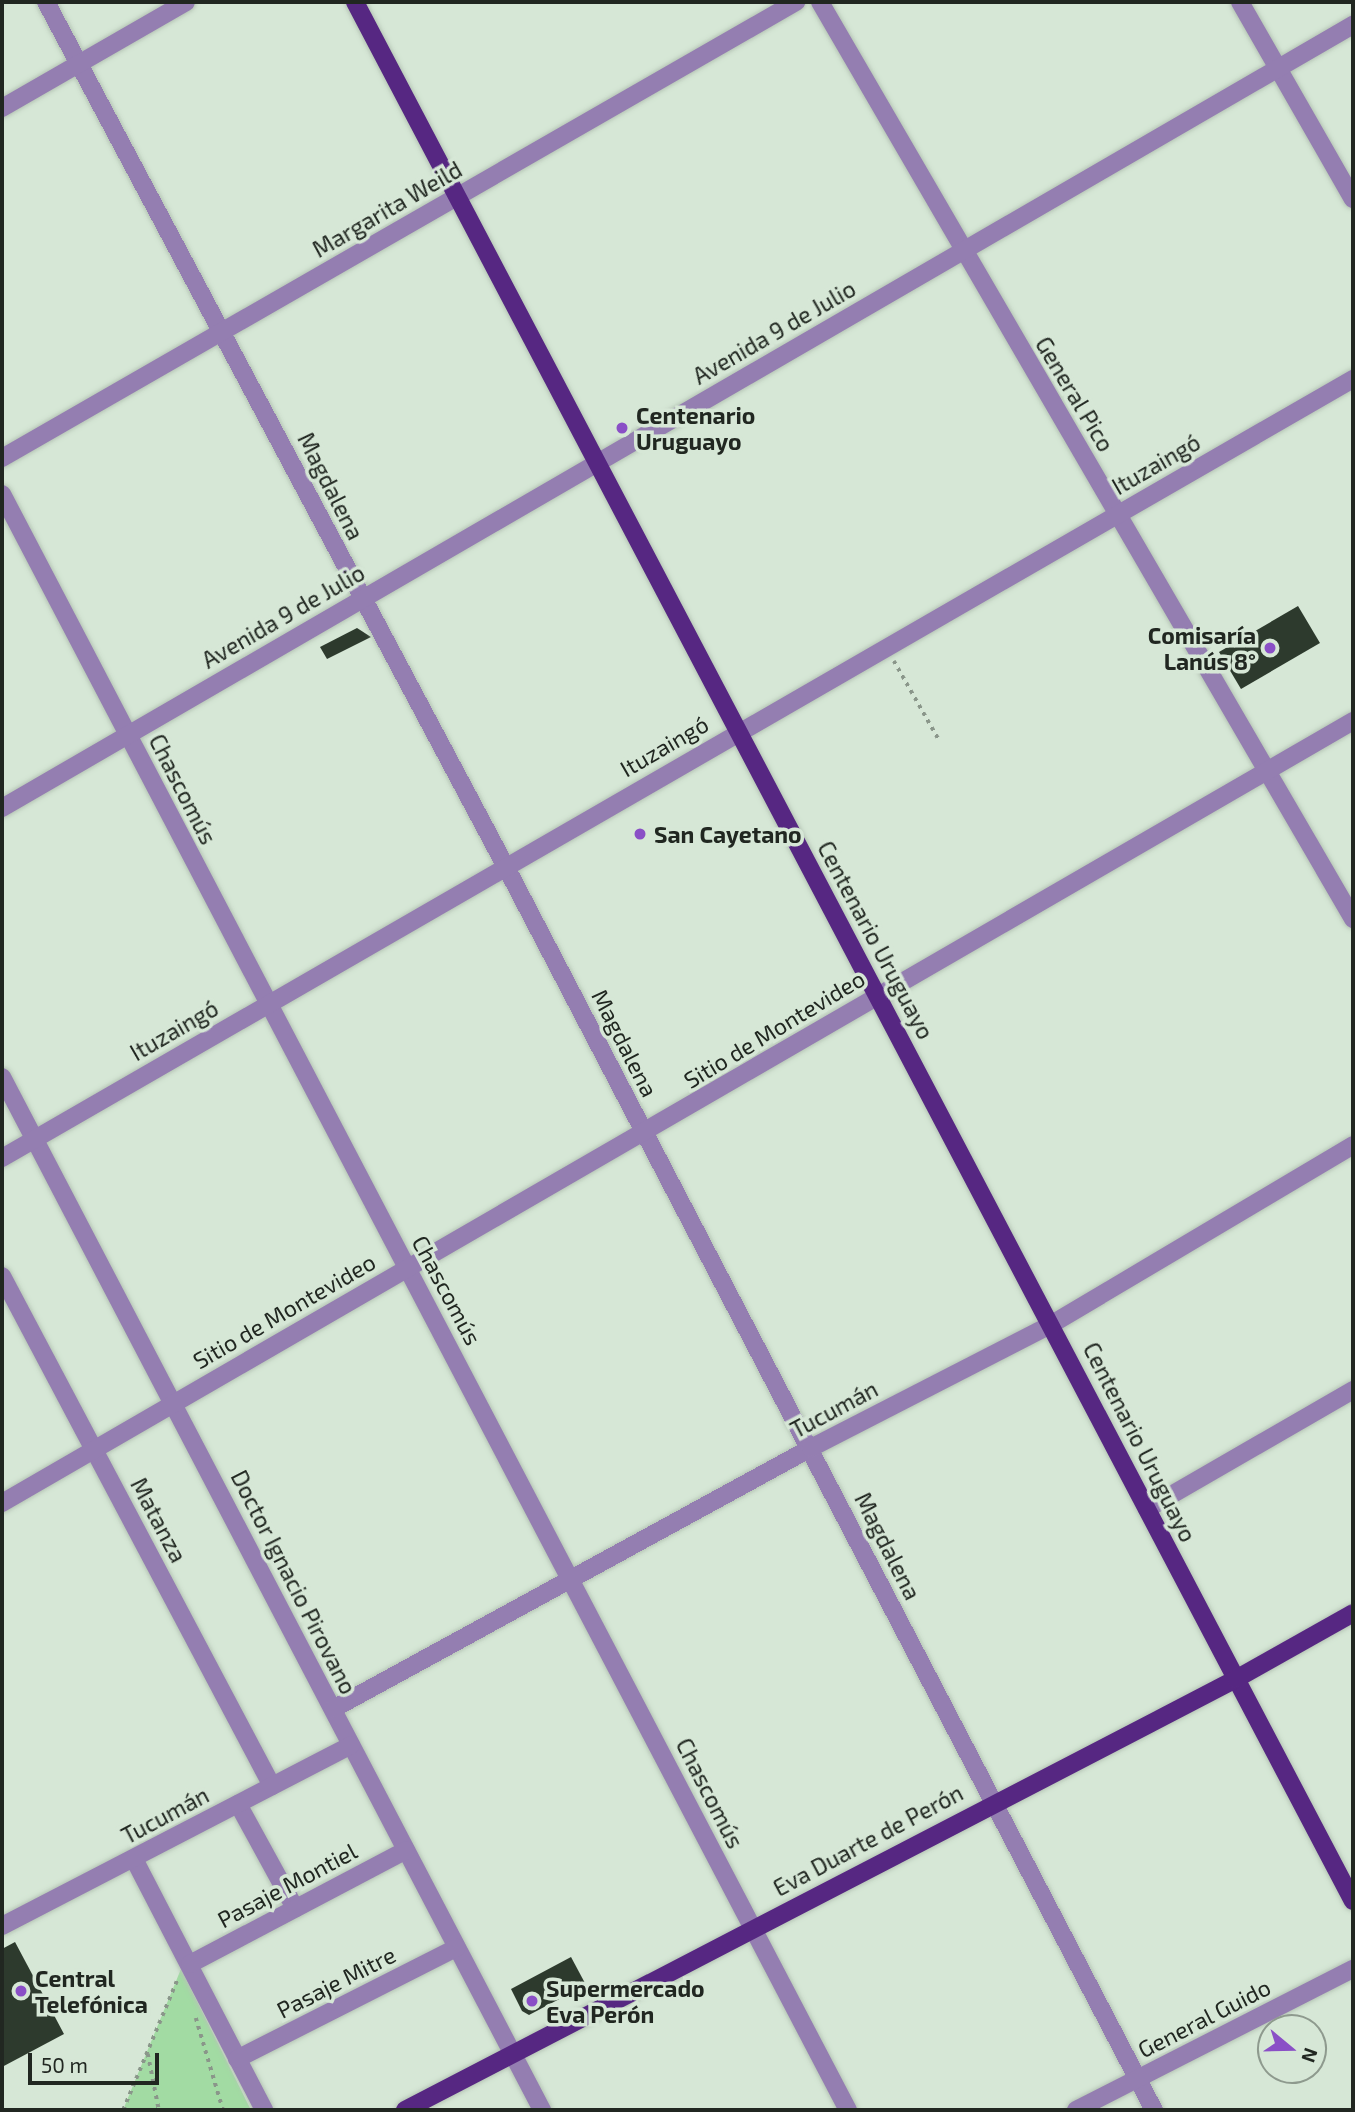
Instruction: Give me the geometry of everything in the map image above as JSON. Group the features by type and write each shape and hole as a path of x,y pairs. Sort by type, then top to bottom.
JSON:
{"main road":[{"name":"Centenario Uruguayo","path":"355,2 1353,1901"},
{"name":"Eva Duarte de Perón","path":"405,2110 992,1803 1236,1679 1353,1613"}],"street":[{"name":"Magdalena","path":"46,2 223,330 506,867 1154,2110"},
{"path":"2,108 186,2"},
{"name":"Margarita Weild","path":"2,458 796,2"},
{"name":"General Pico","path":"820,2 962,251 1353,919"},
{"path":"1240,2 1353,199"},
{"name":"Avenida 9 de Julio","path":"2,808 1353,24"},
{"name":"Ituzaingó","path":"2,1158 1353,379"},
{"name":"Chascomús","path":"2,494 848,2110"},
{"name":"Sitio de Montevideo","path":"2,1503 173,1402 644,1134 1353,721"},
{"name":"Doctor Ignacio Pirovano","path":"2,1077 542,2110"},
{"name":"Tucumán","path":"332,1709 811,1448 1052,1324 1353,1145"},
{"name":"Matanza","path":"2,1276 272,1786"},
{"path":"1147,1509 1353,1391"},
{"name":"Tucumán","path":"4,1920 134,1859 351,1745"},
{"path":"238,1804 295,1908"},
{"name":"Pasaje Montiel","path":"190,1964 406,1850"},
{"path":"134,1859 264,2110"},
{"name":"Pasaje Mitre","path":"237,2059 456,1948"},
{"name":"General Guido","path":"1076,2110 1353,1969"}],"path":[{"path":"886,647 938,737"},
{"path":"123,2110 181,1969 185,1982"},
{"path":"193,2008 223,2110"},
{"path":"147,2052 159,2110"}],"green space":[{"path":"181,1969 251,2110 123,2110"}],"building":[{"name":"Comisaría Lanús 8°","path":"1298,606 1320,643 1241,689 1219,652"},
{"path":"357,628 371,637 327,659 320,647"},
{"name":"Central Telefónica","path":"15,1942 64,2034 2,2067 2,1949"},
{"path":"571,1957 586,1985 529,2015 522,2011 511,1989"}],"place":[{"name":"Centenario Uruguayo","path":"622,428"},
{"name":"Comisaría Lanús 8°","path":"1270,648"},
{"name":"San Cayetano","path":"640,834"},
{"name":"Central Telefónica","path":"21,1991"},
{"name":"Supermercado Eva Perón","path":"532,2001"}]}
